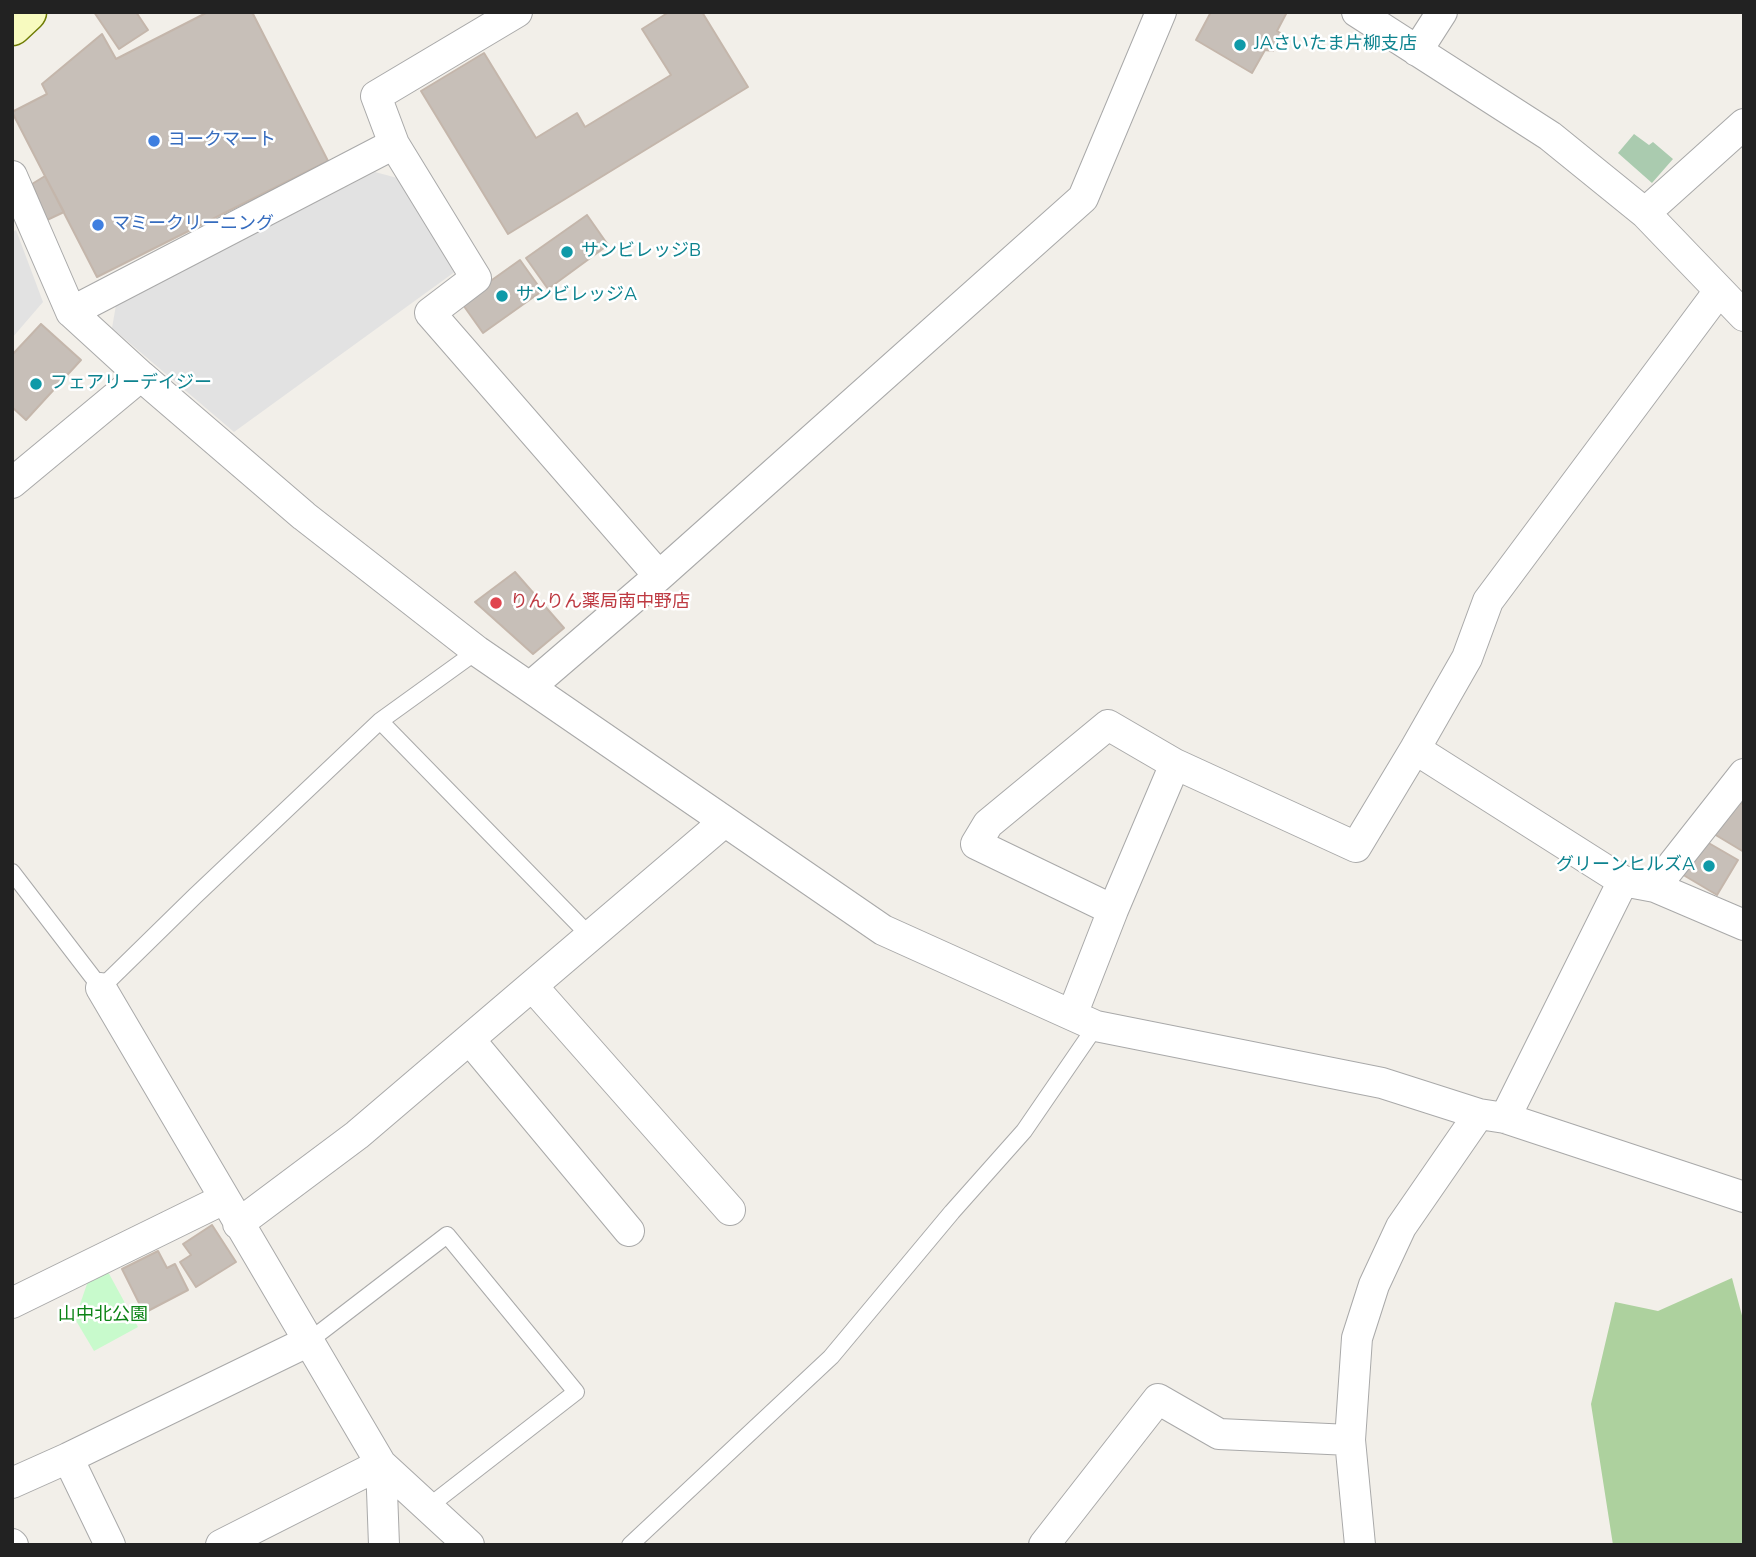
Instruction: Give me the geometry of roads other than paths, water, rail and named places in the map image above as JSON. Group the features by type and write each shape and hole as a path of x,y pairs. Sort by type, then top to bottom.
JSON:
{"street":[{"path":"517,12 376,96 394,144 476,278 430,313 659,576"},
{"path":"530,687 659,576 1083,198 1161,12"},
{"path":"1357,12 1550,136 1645,213 1744,316"},
{"path":"1417,51 1443,12"},
{"path":"1645,213 1744,124"},
{"path":"71,312 394,144"},
{"path":"12,176 71,312 141,376 304,516 477,651 883,930 1084,1021 1382,1083 1744,1196"},
{"path":"1113,910 976,844 988,824 1108,725 1175,764 1356,847 1467,657 1488,601 1719,291"},
{"path":"12,483 141,376"},
{"path":"1415,750 1623,881 1655,887 1744,925"},
{"path":"1084,1021 1113,910 1175,764"},
{"path":"1655,887 1744,774"},
{"path":"12,1303 231,1212 357,1135 724,822"},
{"path":"1360,1545 1350,1440 1357,1338 1374,1285 1401,1227 1492,1116 1623,881"},
{"path":"533,987 730,1210"},
{"path":"101,988 381,1464 469,1545"},
{"path":"470,1040 629,1231"},
{"path":"12,1483 309,1341"},
{"path":"1044,1545 1158,1399 1219,1434 1350,1440"},
{"path":"68,1458 110,1545"},
{"path":"221,1545 381,1464"},
{"path":"381,1464 384,1545"}],"lane":[{"path":"12,872 101,988 380,722 477,651"},
{"path":"380,722 590,936"},
{"path":"630,1545 831,1357 952,1212 1024,1131 1084,1021"},
{"path":"309,1341 447,1235 576,1392 428,1507"}],"place":[{"name":"JAさいたま片柳支店","path":"1240,45"},
{"name":"ヨークマート","path":"154,141"},
{"name":"マミークリーニング","path":"98,225"},
{"name":"サンビレッジB","path":"567,252"},
{"name":"サンビレッジA","path":"502,296"},
{"name":"フェアリーデイジー","path":"36,384"},
{"name":"りんりん薬局南中野店","path":"496,603"},
{"name":"グリーンヒルズA","path":"1709,866"}],"park label":[{"name":"山中北公園","path":"103,1316"}]}
